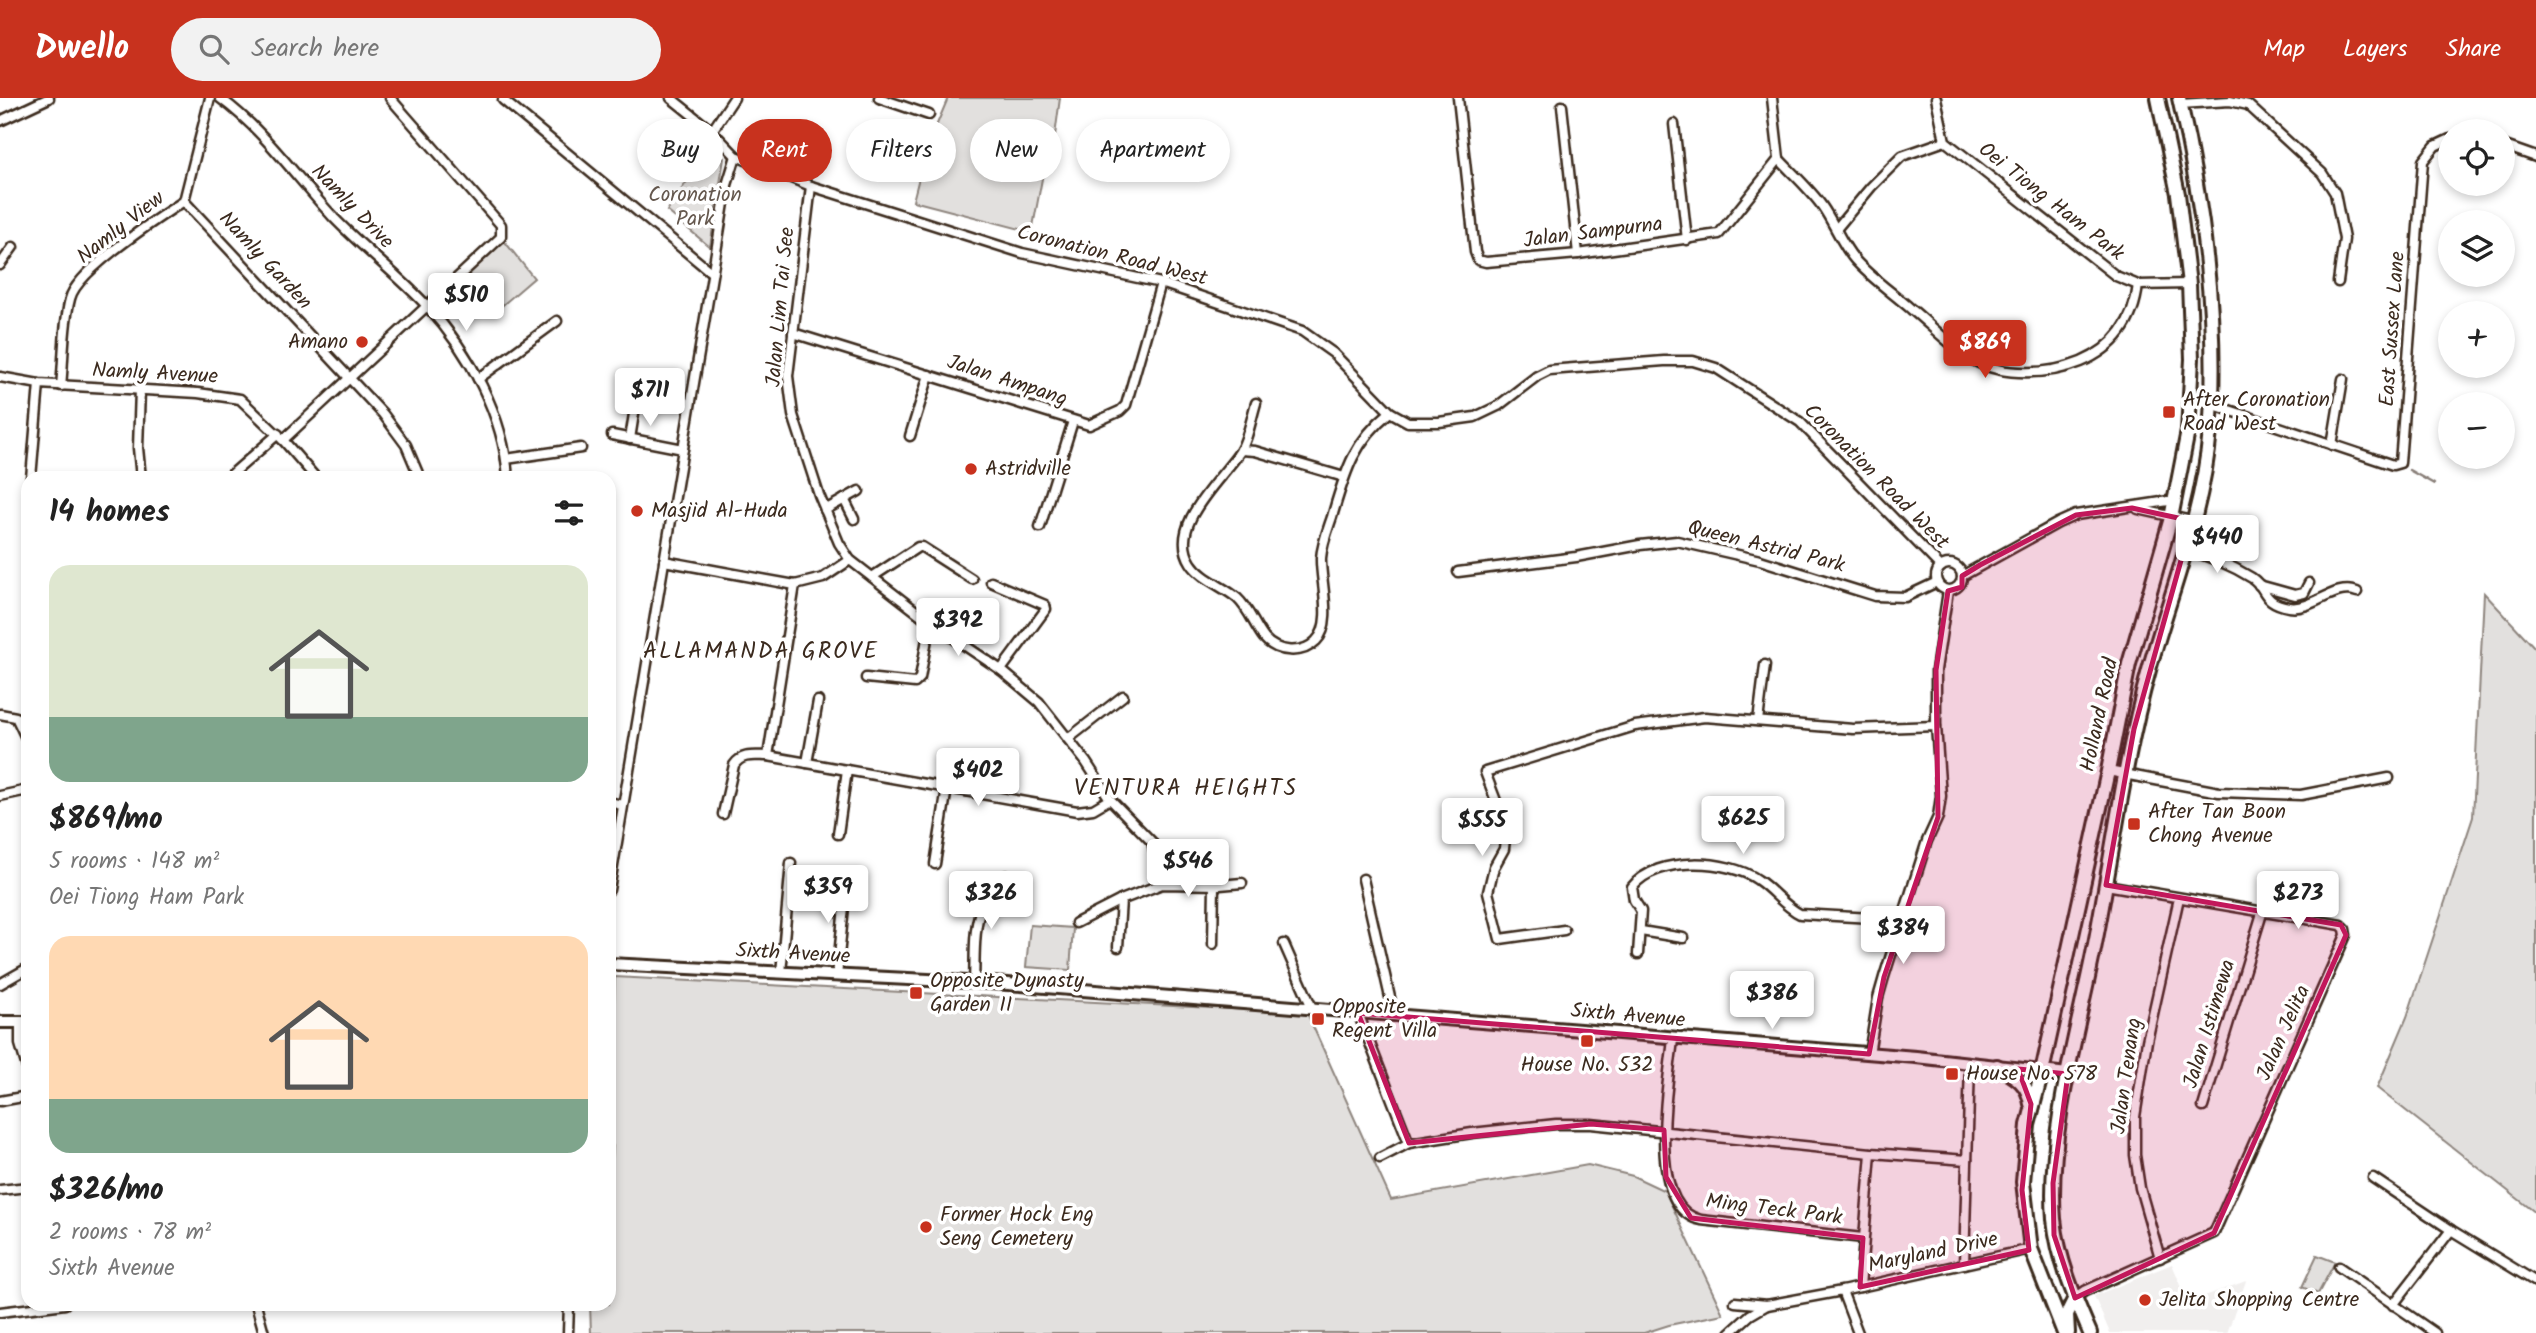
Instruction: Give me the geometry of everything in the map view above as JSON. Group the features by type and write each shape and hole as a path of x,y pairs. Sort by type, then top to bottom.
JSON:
{"main road":[{"name":"Holland Road","path":"2066,1333 2031,1249 2023,1182 2031,1104 2042,1072 2129,664 2171,517 2188,431 2192,359 2189,284 2178,194 2158,98"},
{"name":"Holland Road","path":"2090,1333 2060,1253 2054,1219 2053,1183 2058,1134 2106,885 2124,773 2149,668 2186,550 2210,433 2212,349 2205,244 2198,191 2179,101"},
{"name":"Sixth Avenue","path":"616,964 974,982 1869,1054 2068,1074"},
{"path":"0,1022 21,1022"},
{"path":"1997,1066 2021,1080 2026,1086 2031,1104"},
{"path":"2066,1333 2067,1314 2075,1298"}],"street":[{"path":"0,121 49,98"},
{"name":"Namly View","path":"61,386 70,297 89,273 134,236 184,201 210,98"},
{"name":"Namly Drive","path":"220,98 240,112 335,218 427,306 457,344 493,411 507,471"},
{"path":"236,471 350,379 501,237 501,225 390,98"},
{"name":"Coronation Road West","path":"671,98 697,119"},
{"path":"720,119 734,98"},
{"path":"879,98 929,115"},
{"name":"Jalan Sampurna","path":"1458,98 1475,252 1478,260 1486,262 1578,254 1716,235 1779,159"},
{"path":"1772,98 1779,159"},
{"path":"1837,229 1871,187 1902,156 1945,141 1936,98"},
{"path":"503,100 712,273"},
{"path":"2179,101 2230,101 2248,105 2322,173 2335,193 2344,239 2338,282"},
{"path":"1562,106 1578,254"},
{"path":"1674,124 1686,240"},
{"name":"Oei Tiong Ham Park","path":"1945,141 2116,276 2138,285 2189,284"},
{"name":"Coronation Road West","path":"723,142 736,156 811,186 1022,253 1161,283 1302,331 1334,353 1390,412 1408,422 1466,419 1497,406 1549,370 1664,361 1704,363 1800,422 1941,567"},
{"name":"East Sussex Lane","path":"2211,404 2393,465 2401,461 2423,162 2438,145"},
{"path":"2515,150 2536,157"},
{"path":"616,844 727,185 736,156"},
{"name":"Oei Tiong Ham Park","path":"1779,159 1821,204 1850,253 1864,269 1972,360 2000,369 2036,372 2065,369 2085,360 2120,334 2136,306 2138,285"},
{"name":"Jalan Lim Tai See","path":"811,186 788,376 789,394 793,415 839,543 850,559 872,577 930,622 1001,670 1039,702 1110,799 1153,842 1162,884"},
{"name":"Namly Garden","path":"184,201 383,414 407,445 417,471"},
{"path":"0,265 13,247"},
{"name":"Jalan Ampang","path":"793,333 1073,421 1093,424 1120,411 1126,405 1161,283"},
{"path":"478,379 557,321"},
{"name":"Jalan Ampang","path":"910,436 929,375"},
{"name":"Namly Avenue","path":"0,377 39,384 140,389 240,399 280,437 310,471"},
{"path":"2332,445 2343,379"},
{"path":"32,471 39,384"},
{"path":"140,389 138,448 140,471"},
{"path":"630,439 636,401"},
{"path":"1256,403 1241,450 1189,520 1184,538 1185,550 1193,566 1237,598 1269,643 1279,649 1296,651 1314,643 1321,635 1325,618 1321,557 1344,478 1362,439 1390,412"},
{"name":"Jalan Ampang","path":"1040,527 1073,421"},
{"path":"612,435 683,449"},
{"path":"506,459 581,448"},
{"path":"1241,450 1255,451 1344,478"},
{"path":"825,510 859,491"},
{"path":"844,499 854,519"},
{"path":"1962,576 1955,566 1948,564 1941,567 1936,574 1940,588 1948,591 1958,587 1962,576 2077,515 2175,500"},
{"path":"2132,508 2192,521"},
{"name":"Queen Astrid Park","path":"1458,572 1677,541 1760,561 1862,590 1874,596 1905,597 1937,582"},
{"path":"872,577 922,547 972,579"},
{"path":"2186,550 2214,557 2255,580 2270,600 2296,608 2306,607 2342,591 2357,592"},
{"path":"664,561 795,584 823,578 850,559"},
{"path":"991,582 1045,605 1046,609 1001,670"},
{"path":"2259,585 2295,596 2304,593 2309,583"},
{"path":"768,756 795,584"},
{"path":"1869,1054 1878,998 1927,841 1938,817 1941,796 1936,726 1936,670 1948,591"},
{"path":"866,678 915,683 920,678 930,622"},
{"path":"1758,721 1765,666"},
{"path":"1068,739 1123,695"},
{"path":"807,763 818,701"},
{"path":"2,714 16,717 21,727"},
{"path":"1564,930 1500,939 1488,892 1494,867 1504,849 1506,827 1486,772 1635,726 1704,717 1853,729 1936,726"},
{"path":"723,814 734,765 738,760 750,756 768,756 1077,811 1094,809 1110,799"},
{"path":"838,834 847,770"},
{"path":"2108,771 2219,792 2301,795 2389,778"},
{"path":"935,864 947,788"},
{"path":"0,796 21,792"},
{"path":"616,804 622,805"},
{"path":"781,973 791,863"},
{"path":"1638,954 1641,911 1634,900 1633,887 1645,875 1671,865 1731,867 1758,879 1800,914 1872,918 1901,925"},
{"path":"974,982 977,918 991,888 1006,876"},
{"path":"837,976 847,877"},
{"path":"1363,879 1394,1015"},
{"path":"1076,923 1121,900 1162,884 1242,883"},
{"path":"1213,944 1214,885"},
{"name":"Jalan Jelita","path":"2075,1298 2085,1290 2214,1233 2220,1225 2346,935 2341,925 2106,885"},
{"name":"Jalan Tenang","path":"2160,1258 2140,1188 2135,1155 2135,1117 2147,1041 2179,898"},
{"path":"1118,947 1121,900"},
{"name":"Jalan Istimewa","path":"2203,1107 2263,910"},
{"path":"1641,931 1683,938"},
{"path":"1284,944 1313,1010"},
{"path":"0,984 21,972"},
{"path":"1359,1013 1409,1143"},
{"name":"Ming Teck Park","path":"1673,1039 1664,1130 1666,1177 1680,1206 1691,1218 1863,1238"},
{"path":"1964,1264 1970,1064"},
{"path":"0,1101 21,1097"},
{"path":"1380,1158 1409,1143 1556,1124 1591,1124 1871,1153 1967,1160"},
{"name":"Ming Teck Park","path":"1860,1287 1871,1153"},
{"path":"2373,1178 2536,1282"},
{"path":"0,1190 21,1188"},
{"path":"2393,1305 2451,1230"},
{"name":"Maryland Drive","path":"1735,1302 1767,1305 2031,1249"},
{"path":"2339,1267 2435,1333"},
{"path":"1842,1291 1858,1333"},
{"path":"1730,1333 1750,1315 1767,1305"},
{"path":"0,1312 21,1309"},
{"path":"258,1311 264,1333"},
{"path":"568,1333 569,1311"}],"highlighted area":[{"path":"2132,508 2192,521 2134,729 2106,885 2341,925 2346,935 2214,1233 2075,1298 2054,1235 2053,1183 2068,1074 2018,1069 2031,1104 2022,1190 2029,1250 1860,1287 1863,1238 1691,1218 1666,1177 1664,1130 1591,1124 1409,1143 1358,1013 1869,1054 1884,977 1938,817 1936,670 1948,591 1962,587 1962,576 1980,565 2076,515"}],"shaded area":[{"path":"2172,1264 2188,1302 2246,1281 2227,1333 2110,1333 2094,1296"}],"green space":[{"path":"948,98 1060,98 1057,119 970,119 970,182 1041,182 1032,232 913,201 918,182 956,182 956,119 939,119"},
{"name":"Coronation Park","path":"686,182 720,182 710,247 667,211"},
{"path":"501,237 534,278 498,309 464,272"},
{"path":"2484,593 2536,649 2536,1213 2377,1088 2407,1017 2473,817"},
{"path":"1030,925 1073,928 1070,970 1026,967"},
{"path":"616,977 1307,1013 1391,1200 1588,1165 1633,1176 1665,1191 1723,1314 1644,1333 591,1333 590,1311 616,1311"},
{"path":"2317,1255 2335,1262 2318,1294 2302,1287"}],"waterway":[{"path":"2409,470 2434,484"}],"place":[{"name":"Amano","path":"362,342"},
{"name":"After Coronation Road West","path":"2169,412"},
{"name":"Astridville","path":"971,469"},
{"name":"Masjid Al-Huda","path":"637,511"},
{"name":"After Tan Boon Chong Avenue","path":"2134,824"},
{"name":"Opposite Dynasty Garden II","path":"916,993"},
{"name":"Opposite Regent Villa","path":"1318,1019"},
{"name":"House No. 532","path":"1587,1041"},
{"name":"House No. 578","path":"1952,1074"},
{"name":"Former Hock Eng Seng Cemetery","path":"926,1227"},
{"name":"Jelita Shopping Centre","path":"2145,1300"}],"district":[{"name":"ALLAMANDA GROVE","path":"761,652"},
{"name":"VENTURA HEIGHTS","path":"1186,789"}]}
